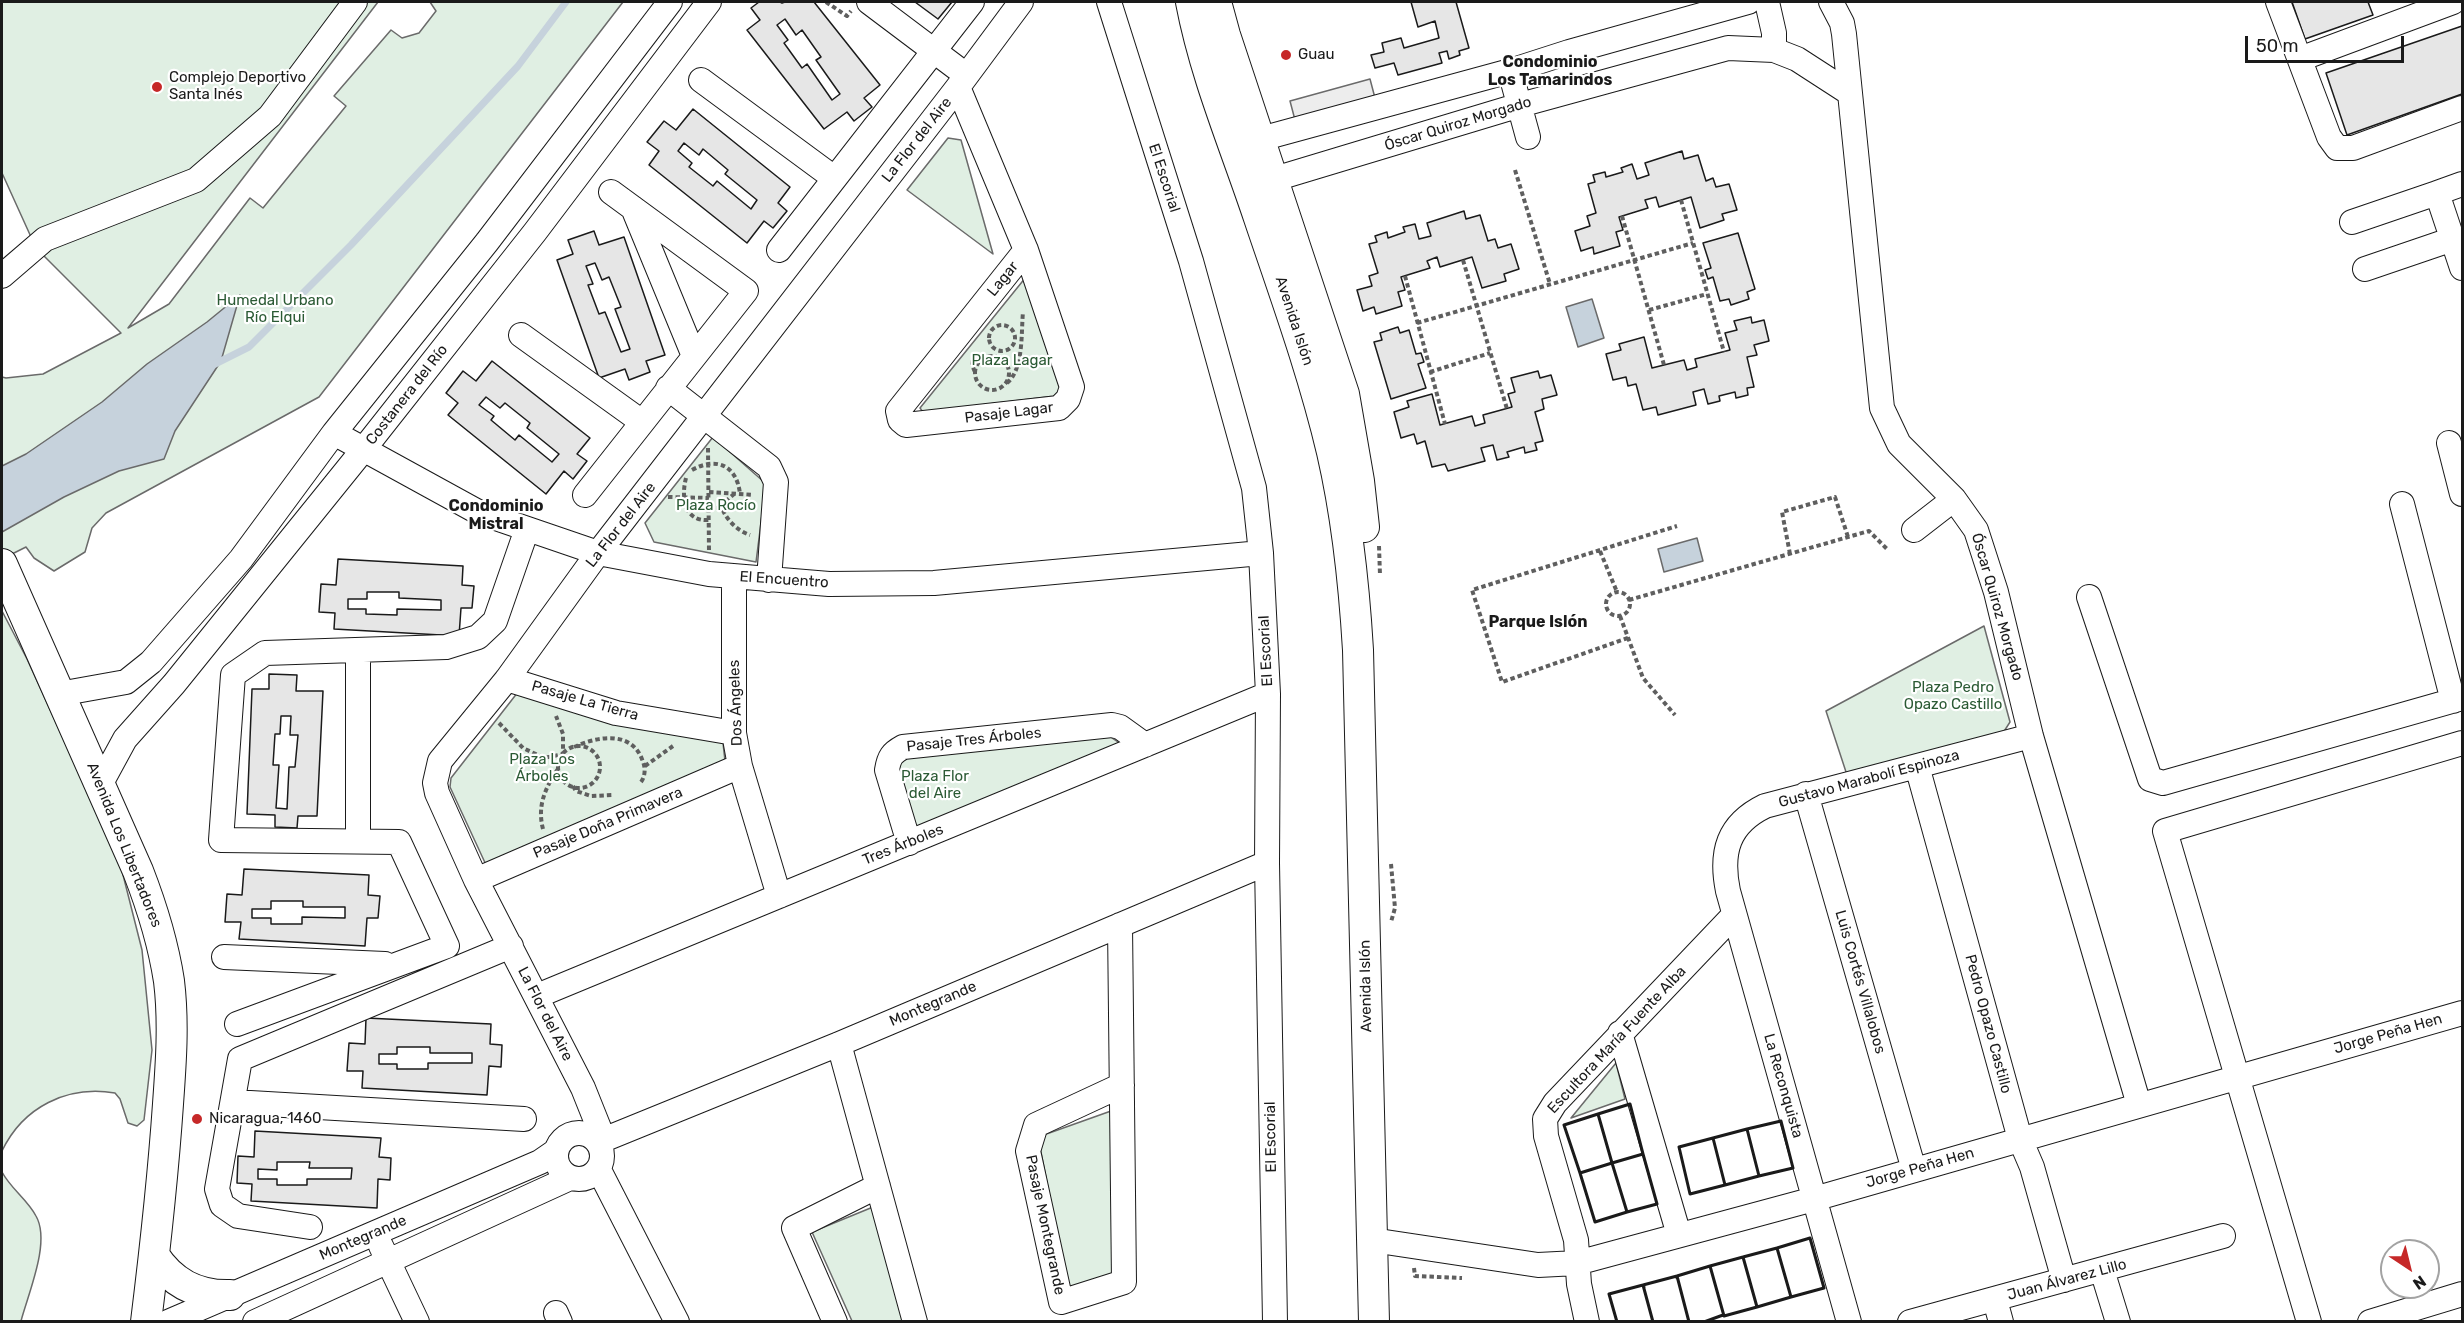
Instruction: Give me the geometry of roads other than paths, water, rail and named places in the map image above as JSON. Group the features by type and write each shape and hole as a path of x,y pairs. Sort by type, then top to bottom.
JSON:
{"main road":[{"name":"Avenida Islón","path":"1191,2 1206,65 1248,143"},
{"name":"Avenida Islón","path":"1216,2 1248,143 1261,183 1332,452 1350,551 1359,650 1374,1322"},
{"name":"Avenida Los Libertadores","path":"2,565 148,897 162,942 169,982 172,1046 163,1188 146,1322"},
{"path":"154,1256 170,1275 191,1289 216,1296 230,1295"}],"street":[{"path":"2,276 45,239 196,180 270,116 355,2"},
{"path":"59,694 126,682 151,662 241,559 334,433 487,242 670,2"},
{"name":"Costanera del Río","path":"100,785 125,739 174,684 363,450 535,232 709,2"},
{"path":"778,250 972,2"},
{"name":"La Flor del Aire","path":"598,1142 599,1128 583,1088 537,996 502,950 476,880 440,802 435,783 440,761 507,679 598,553 1021,2"},
{"name":"El Escorial","path":"1109,2 1191,261 1254,488 1261,553 1268,694 1267,863 1275,1322"},
{"path":"1248,143 1510,71 1569,52 1748,2"},
{"path":"1767,2 1774,33 1774,50"},
{"name":"Óscar Quiroz Morgado","path":"1831,2 1842,23 1882,408 1892,432 1906,453 1954,499 1976,530 1996,592 2031,736 2139,1105"},
{"path":"2278,2 2329,137 2337,148 2353,148 2463,108"},
{"path":"2300,59 2453,2"},
{"path":"861,5 933,49 962,81"},
{"name":"Óscar Quiroz Morgado","path":"1261,183 1520,105 1728,48 1774,50 1797,59 1848,92"},
{"path":"1510,71 1528,137"},
{"path":"701,80 834,178"},
{"name":"Lagar","path":"900,420 898,411 1026,250 962,81"},
{"path":"2352,222 2463,184"},
{"path":"585,495 694,356 753,297 611,192"},
{"path":"2437,193 2463,268"},
{"path":"633,208 694,356"},
{"path":"2365,269 2453,239"},
{"name":"Pasaje Lagar","path":"900,420 906,425 1059,408 1068,399 1072,387 1026,250"},
{"path":"521,334 642,422"},
{"path":"668,388 770,467 776,482 769,580"},
{"name":"El Encuentro","path":"334,433 478,512 598,553 734,577 830,584 934,583 1261,553"},
{"path":"2446,443 2463,494"},
{"path":"1914,530 1954,499"},
{"path":"2088,597 2150,779 2163,783 2458,700 2402,504"},
{"path":"237,1024 447,946 399,842 221,840 233,675 265,652 446,647 478,637 495,621 527,529"},
{"name":"Dos Ángeles","path":"734,577 734,733 740,766 779,896"},
{"path":"358,650 358,841"},
{"name":"Pasaje La Tierra","path":"507,679 616,713 734,733"},
{"name":"Tres Árboles","path":"537,996 1268,694"},
{"name":"Pasaje Tres Árboles","path":"909,843 887,770 889,758 894,751 903,747 1112,725 1120,727 1145,745"},
{"name":"Gustavo Marabolí Espinoza","path":"1726,850 1735,829 1752,812 1764,806 2031,736"},
{"path":"2309,1322 2165,831 2463,743"},
{"name":"Pasaje Doña Primavera","path":"476,880 740,766"},
{"name":"Pedro Opazo Castillo","path":"1917,766 2020,1139 2032,1167 2064,1280"},
{"name":"Luis Cortés Villalobos","path":"1806,794 1914,1170"},
{"name":"La Reconquista","path":"1726,850 1726,882 1734,915 1849,1322"},
{"name":"Montegrande","path":"168,1322 540,1162 578,1133 593,1137 598,1142 839,1044 1267,863"},
{"name":"Escultora María Fuente Alba","path":"1587,1322 1582,1303 1576,1240 1546,1136 1545,1119 1555,1102 1734,915"},
{"name":"Pasaje Montegrande","path":"1120,925 1122,1085 1124,1282 1061,1302 1028,1151 1036,1125 1122,1085"},
{"path":"310,1227 238,1216 222,1205 217,1189 240,1059 502,950"},
{"path":"224,957 397,965"},
{"name":"Jorge Peña Hen","path":"1371,1240 1538,1265 1577,1263 1914,1170 2463,1012"},
{"path":"1620,1033 1679,1235"},
{"path":"839,1044 915,1322"},
{"path":"570,1178 558,1167 561,1145 580,1117 583,1088"},
{"path":"233,1102 524,1119"},
{"path":"598,1142 603,1156 599,1170 677,1322"},
{"name":"Montegrande","path":"255,1322 570,1178 586,1179 599,1170"},
{"path":"835,1322 794,1228 878,1186"},
{"path":"375,1232 417,1322"},
{"name":"Juan Álvarez Lillo","path":"1910,1322 1998,1311 2064,1280 2223,1236"},
{"path":"2102,1270 2118,1322"},
{"path":"2370,1322 2463,1294"}],"waterway":[{"path":"215,364 249,347 351,245 518,66 566,2"}],"place":[{"name":"Guau","path":"1286,55"},
{"name":"Complejo Deportivo Santa Inés","path":"157,87"},
{"name":"Nicaragua, 1460","path":"197,1119"}],"district":[{"name":"Condominio Los Tamarindos","path":"1550,71"},
{"name":"Condominio Mistral","path":"496,515"},
{"name":"Parque Islón","path":"1538,622"}],"park label":[{"name":"Humedal Urbano Río Elqui","path":"275,310"},
{"name":"Plaza Lagar","path":"1012,361"},
{"name":"Plaza Rocío","path":"716,506"},
{"name":"Plaza Pedro Opazo Castillo","path":"1953,696"},
{"name":"Plaza Los Árboles","path":"542,768"},
{"name":"Plaza Flor del Aire","path":"935,786"}]}
